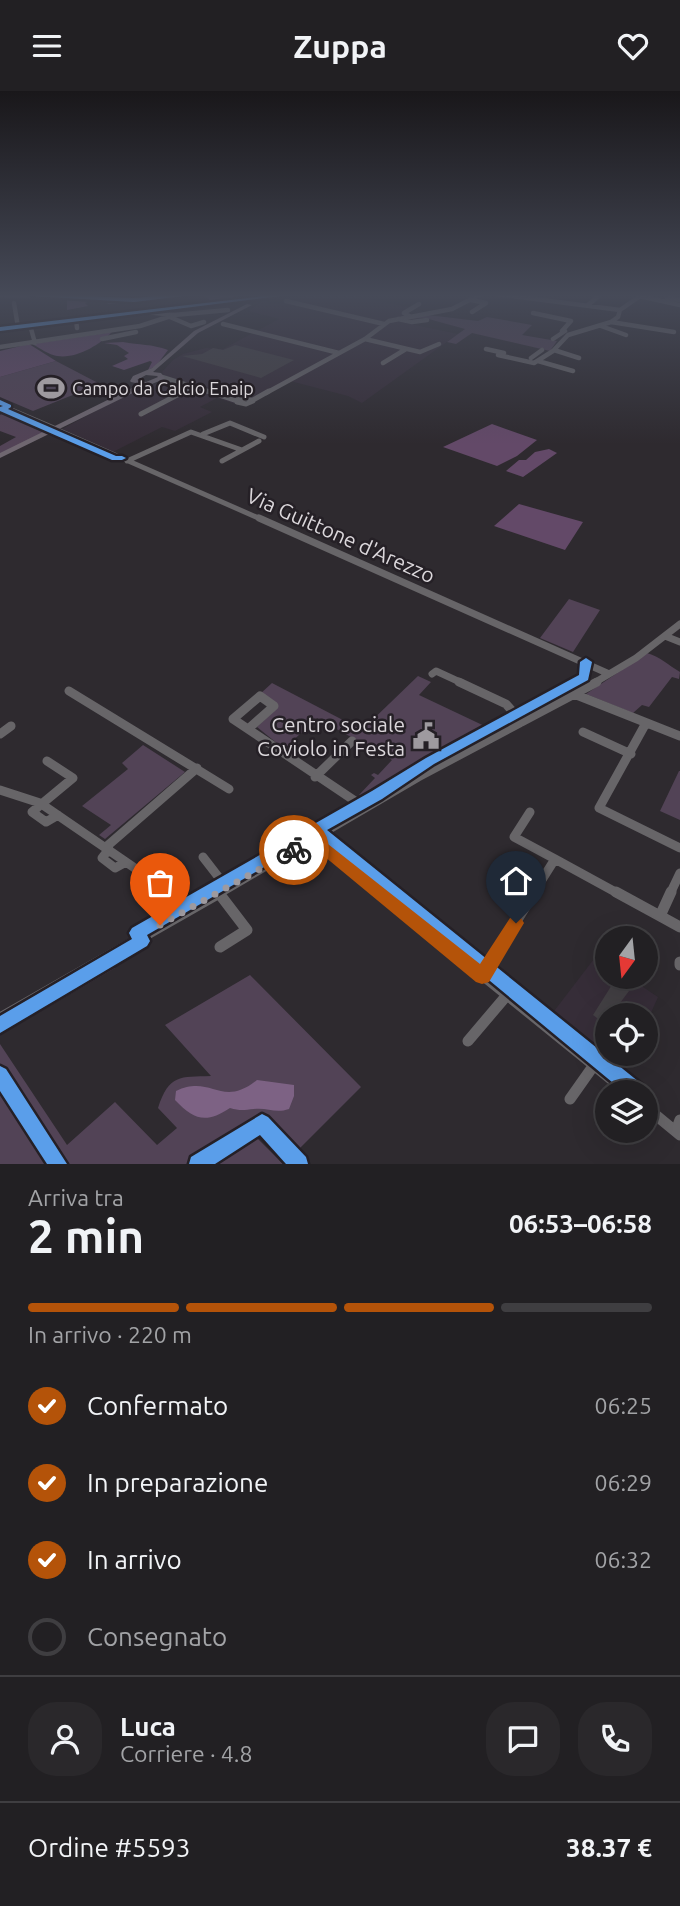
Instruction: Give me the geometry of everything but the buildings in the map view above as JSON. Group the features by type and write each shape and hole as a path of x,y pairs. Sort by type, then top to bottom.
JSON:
{"main road":[{"path":"1,460 146,384 159,375 169,353 181,344"},
{"path":"136,383 134,378 146,373 159,375"},
{"path":"136,383 146,384"},
{"path":"130,391 136,383"}],"street":[{"path":"0,347 26,344"},
{"path":"303,344 339,353"},
{"path":"159,375 176,383 246,404 356,344"},
{"path":"385,344 425,352 439,344"},
{"path":"498,355 534,363 554,350 558,344"},
{"path":"383,363 405,349"},
{"path":"486,349 531,358 573,371"},
{"path":"531,358 542,350"},
{"path":"554,350 579,358"},
{"path":"141,414 192,388"},
{"name":"Via Guittone d'Arezzo","path":"0,405 607,673"},
{"path":"203,434 230,423 261,439 222,461"},
{"path":"127,461 196,427"},
{"path":"186,432 203,434 242,450"},
{"path":"0,1018 314,839 364,807 575,694 680,624"},
{"path":"665,636 680,642"},
{"path":"432,674 436,671 506,704 522,722"},
{"path":"69,691 229,789"},
{"path":"575,694 680,736"},
{"path":"248,729 274,706 260,696 233,719 315,777 364,807"},
{"path":"646,723 599,809 680,848"},
{"path":"0,734 11,726"},
{"path":"583,732 631,754"},
{"path":"315,777 352,741"},
{"path":"40,803 73,778 47,761"},
{"path":"182,913 158,884 126,862 115,868 102,858 107,848 197,768"},
{"path":"0,790 40,803 107,848"},
{"path":"530,811 514,837 680,927"},
{"path":"314,839 613,1080"},
{"path":"203,857 247,930 220,947"},
{"path":"482,976 555,859"},
{"path":"660,916 680,873"},
{"path":"468,1041 507,995"},
{"path":"570,1099 594,1065"},
{"path":"658,1115 679,1128"}],"shaded area":[{"path":"29,344 56,361 0,377 0,351"},
{"path":"32,344 97,344 72,355 48,353"},
{"path":"111,344 138,344 168,350 156,366 148,370 152,362 150,361 124,370 112,366 128,359 124,356 129,353"},
{"path":"232,344 444,344 362,403 348,396 290,381 239,405 217,398 200,407 212,412 175,431 162,427 113,452 62,429 141,387 166,382 162,372 183,354 206,348 223,349"},
{"path":"520,344 555,344 550,351"},
{"path":"56,361 100,384 33,411 0,397 0,377"},
{"path":"8,411 49,430 0,454 0,446 16,437 0,431 0,415"},
{"path":"492,424 537,440 517,456 497,466 443,447"},
{"path":"549,449 557,453 523,477 506,471 519,460 526,460 535,452"},
{"path":"519,504 583,522 565,550 494,526"},
{"path":"569,599 600,610 573,652 540,638"},
{"path":"647,653 680,672 679,679 672,677 649,707 642,705 633,713 586,694"},
{"path":"418,676 431,682 419,695 493,730 429,766 423,763 371,797 359,795 375,778 371,775 378,775 392,760 317,718 284,749 257,727 278,707 260,694 272,683 362,730"},
{"path":"143,745 185,772 105,839 99,835 111,825 82,806 128,769 122,763"},
{"path":"680,771 680,820 660,811"},
{"path":"595,958 595,989 646,989 658,997 655,1003 595,1003 595,1056 548,1019"},
{"path":"108,961 115,968 0,1035 0,1025"},
{"path":"250,975 361,1087 296,1152 270,1123 257,1138 283,1164 0,1164 0,1044 67,1145 115,1102 157,1145 177,1128 158,1108 171,1083 184,1078 211,1076 165,1025"},
{"path":"607,1066 628,1066 622,1078"},
{"path":"257,1080 294,1085 294,1096 289,1109 279,1111 230,1108 207,1118 194,1116 175,1100 176,1091 188,1087 199,1086 234,1092"}],"cycle path":[{"path":"0,402 9,406 2,409 115,458 122,458"},
{"path":"0,1025 142,941 137,933 377,795 430,761 584,677 586,662"},
{"path":"317,830 623,1080"},
{"path":"0,1075 58,1164"},
{"path":"198,1164 262,1123 299,1164"}],"way so far":[{"path":"160,925 294,850"}],"place":[{"name":"Campo da Calcio Enaip","path":"51,388"},
{"name":"Centro sociale Coviolo in Festa","path":"426,736"}],"route":[{"path":"294,850 314,839 482,976 516,923"}]}
